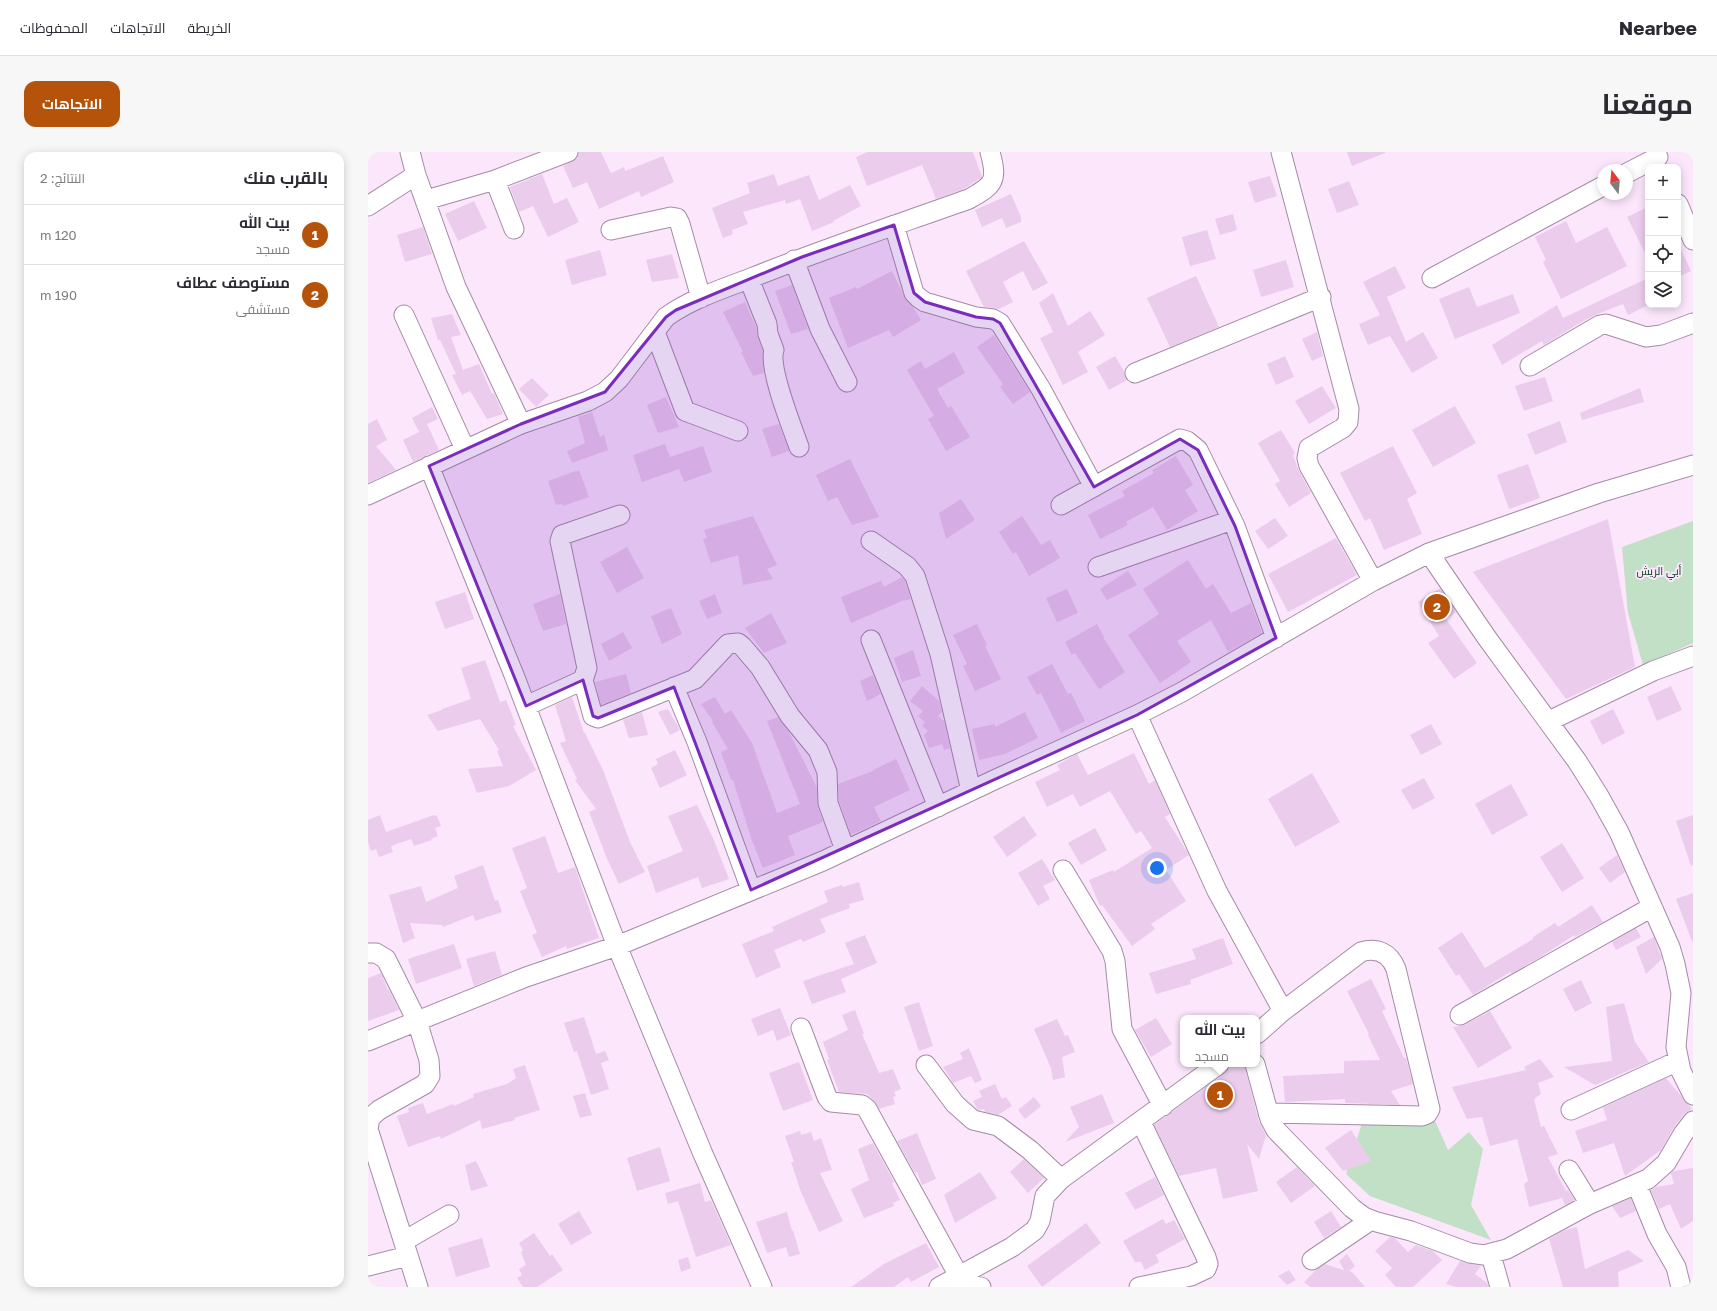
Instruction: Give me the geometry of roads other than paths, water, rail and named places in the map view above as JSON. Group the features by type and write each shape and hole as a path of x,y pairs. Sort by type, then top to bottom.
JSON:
{"street":[{"path":"410,152 416,174 456,287 521,424"},
{"path":"426,200 495,180 568,152"},
{"path":"368,495 521,424 588,401 605,392 619,379 666,318 676,310 701,298 794,260 969,199 987,190 992,182 994,173 990,152"},
{"path":"1281,152 1321,297 1350,416 1348,422 1343,428 1309,448 1307,458 1309,466 1373,581"},
{"path":"1633,170 1659,158"},
{"path":"368,206 416,174"},
{"path":"495,180 514,229"},
{"path":"1432,278 1597,189"},
{"path":"1681,211 1693,240"},
{"path":"611,230 671,217 677,218 701,298"},
{"path":"894,225 914,293 918,298 925,302 976,318 993,319 1000,323 1041,389 1094,486"},
{"path":"794,260 820,329 847,382"},
{"path":"749,278 767,324 768,334 774,350 772,356 778,384 799,447"},
{"path":"1136,373 1321,297"},
{"path":"404,315 465,449"},
{"path":"1530,366 1600,325 1606,324 1646,337 1662,335 1693,322"},
{"path":"655,332 685,411 738,431"},
{"path":"1061,505 1180,439 1187,441 1198,450 1232,520 1276,638"},
{"path":"368,1041 526,977 617,946 751,890 845,850 1137,716 1182,692 1373,581 1429,553 1604,491 1693,465"},
{"path":"429,466 526,706 617,946 703,1154 762,1287"},
{"path":"620,516 562,535 560,541 587,668 583,680 593,716 596,718 698,676 728,644 738,643 760,667 790,716 820,754 827,772 828,803 845,850"},
{"path":"1098,567 1232,520"},
{"path":"871,541 907,566 915,576 940,654 971,791"},
{"path":"1429,553 1487,638 1548,721 1599,796 1619,832 1670,947 1679,980 1680,1007 1676,1047 1678,1061 1693,1095"},
{"path":"871,640 938,807"},
{"path":"1548,721 1653,671 1693,656"},
{"path":"526,706 583,680"},
{"path":"674,687 697,742 751,890"},
{"path":"1137,716 1217,891 1283,1011"},
{"path":"1063,870 1112,951 1115,960 1122,1029 1163,1106"},
{"path":"1460,1015 1652,907"},
{"path":"1260,1031 1283,1011 1361,952 1376,950 1383,952 1394,962 1430,1109 1427,1114 1422,1116 1268,1113"},
{"path":"368,953 381,955 386,959 417,1020 429,1060 430,1076 425,1084 379,1110 370,1118 368,1129 375,1178 406,1249 418,1287"},
{"path":"801,1028 827,1097 831,1102 862,1105 867,1110 949,1282"},
{"path":"1571,1110 1678,1061"},
{"path":"926,1064 955,1104 973,1120 998,1126 1030,1150 1061,1179"},
{"path":"949,1282 1012,1247 1035,1230 1040,1221 1045,1196 1061,1179 1215,1067"},
{"path":"1256,1067 1268,1113 1280,1136 1352,1208 1371,1220 1412,1231 1470,1253 1491,1255 1507,1249 1590,1204 1653,1176 1666,1163 1683,1134 1693,1121"},
{"path":"1140,1122 1208,1264 1206,1269 1198,1274 1146,1287"},
{"path":"1569,1170 1590,1204"},
{"path":"1637,1184 1657,1234 1676,1267 1681,1287"},
{"path":"368,1266 406,1249 449,1215"},
{"path":"1312,1260 1371,1220"},
{"path":"1491,1255 1500,1287"},
{"path":"949,1282 981,1287"}],"place":[{"name":"مستوصف عطاف","path":"1437,607"},
{"name":"بيت الله","path":"1220,1095"}],"park label":[{"name":"أبي الريش","path":"1659,571"}]}
